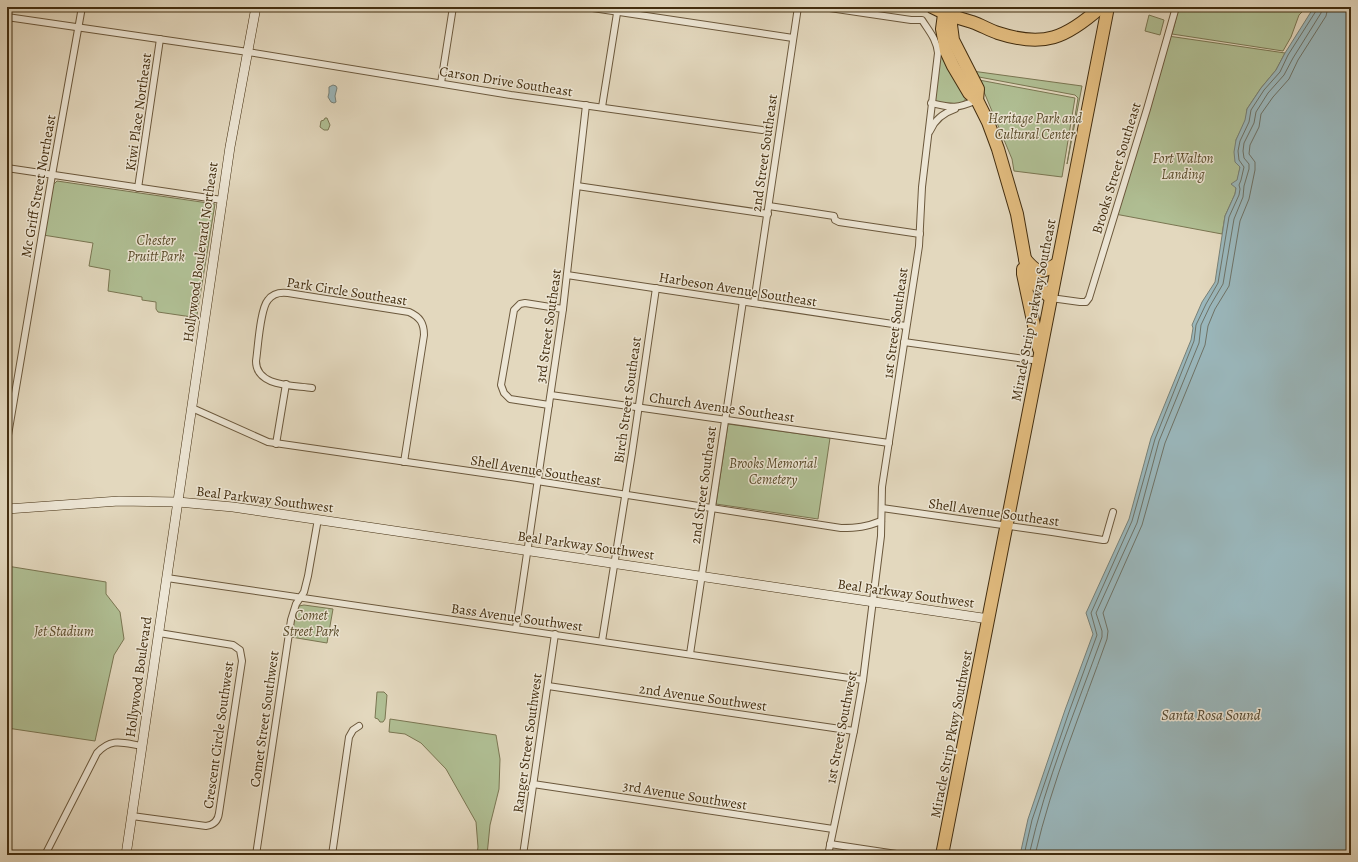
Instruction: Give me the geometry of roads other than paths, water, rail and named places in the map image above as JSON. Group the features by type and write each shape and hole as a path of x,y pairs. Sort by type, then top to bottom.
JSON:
{"highway":[{"path":"932,7 961,14 974,23 1012,37 1030,40 1040,40 1060,36 1076,28 1101,7"},
{"name":"Miracle Strip Parkway Southeast","path":"989,619 1108,7"},
{"path":"949,10 953,40 978,89 977,100"},
{"path":"949,10 942,29 946,51 969,93 977,100 988,122 1017,214 1027,270 1033,280 1051,298"},
{"path":"953,40 955,35 961,29 974,23"},
{"path":"1024,258 1034,269 1038,271 1048,270 1057,264"},
{"path":"1024,258 1023,274 1040,357"},
{"name":"Miracle Strip Pkwy Southwest","path":"942,855 989,619"}],"main road":[{"name":"Hollywood Boulevard Northeast","path":"178,502 233,130 256,7"},
{"name":"Beal Parkway Southwest","path":"7,509 118,501 178,502 232,507 989,619"},
{"name":"Hollywood Boulevard","path":"126,855 178,502"}],"street":[{"name":"Mc Griff Street Northeast","path":"7,441 10,408 82,7"},
{"path":"441,83 453,7"},
{"path":"586,7 618,9 793,38"},
{"name":"2nd Street Southeast","path":"754,303 798,7"},
{"name":"1st Street Southeast","path":"823,7 911,20 922,20 938,47 922,187 920,234 882,487 882,508 873,602"},
{"name":"Brooks Street Southeast","path":"1051,298 1080,302 1086,302 1089,298 1147,109 1176,7"},
{"path":"602,107 618,9"},
{"name":"Carson Drive Southeast","path":"7,17 248,52 512,95 762,130"},
{"name":"Kiwi Place Northeast","path":"138,188 160,39"},
{"path":"929,134 934,122 940,117 977,100"},
{"path":"931,104 959,107"},
{"name":"3rd Street Southeast","path":"516,628 563,309 586,105"},
{"path":"7,168 222,200"},
{"path":"577,186 768,214"},
{"path":"769,206 834,216 835,220 839,222 920,234"},
{"name":"Harbeson Avenue Southeast","path":"567,275 906,326"},
{"name":"Birch Street Southeast","path":"602,641 656,288"},
{"name":"Park Circle Southeast","path":"286,384 267,381 260,375 256,366 264,310 267,301 272,296 280,292 416,314 424,327 424,335 404,462"},
{"name":"2nd Street Southeast","path":"690,654 743,301"},
{"path":"549,405 510,399 504,393 502,385 514,310 520,304 563,309"},
{"path":"904,342 1040,357"},
{"path":"276,444 286,384 312,388"},
{"name":"Church Avenue Southeast","path":"551,395 889,443"},
{"name":"Shell Avenue Southeast","path":"192,408 254,436 276,444 841,528 863,527 881,520"},
{"name":"Shell Avenue Southeast","path":"882,508 1103,540 1106,540 1108,536 1113,512"},
{"name":"Comet Street Southwest","path":"256,855 291,620 296,604 304,590 308,576 318,519"},
{"name":"Bass Avenue Southwest","path":"167,578 863,680"},
{"name":"1st Street Southwest","path":"828,855 854,731 863,680 873,602"},
{"name":"Crescent Circle Southwest","path":"132,816 206,826 214,824 219,813 242,661 240,650 233,645 159,633"},
{"name":"Ranger Street Southwest","path":"523,855 555,634"},
{"name":"2nd Avenue Southwest","path":"548,686 854,731"},
{"path":"332,855 349,737 353,730 358,726"},
{"path":"45,855 97,753 102,747 112,742 142,746"},
{"name":"3rd Avenue Southwest","path":"533,784 833,829"},
{"path":"830,844 903,855"}],"water":[{"name":"Santa Rosa Sound","path":"1314,7 1351,7 1351,855 1020,855 1028,819 1065,710 1093,634 1086,613 1129,519 1151,438 1191,340 1192,325 1202,302 1215,282 1225,216 1235,194 1236,188 1231,184 1237,180 1240,167 1235,162 1234,152 1236,140 1245,120 1247,109 1261,88 1276,70"},
{"path":"333,85 337,88 335,96 336,102 334,103 331,102 328,97 329,87"}],"park label":[{"name":"Heritage Park and Cultural Center","path":"1035,126"},
{"name":"Fort Walton Landing","path":"1183,166"},
{"name":"Chester Pruitt Park","path":"156,248"},
{"name":"Brooks Memorial Cemetery","path":"773,472"},
{"name":"Comet Street Park","path":"311,624"},
{"name":"Jet Stadium","path":"64,631"}]}
